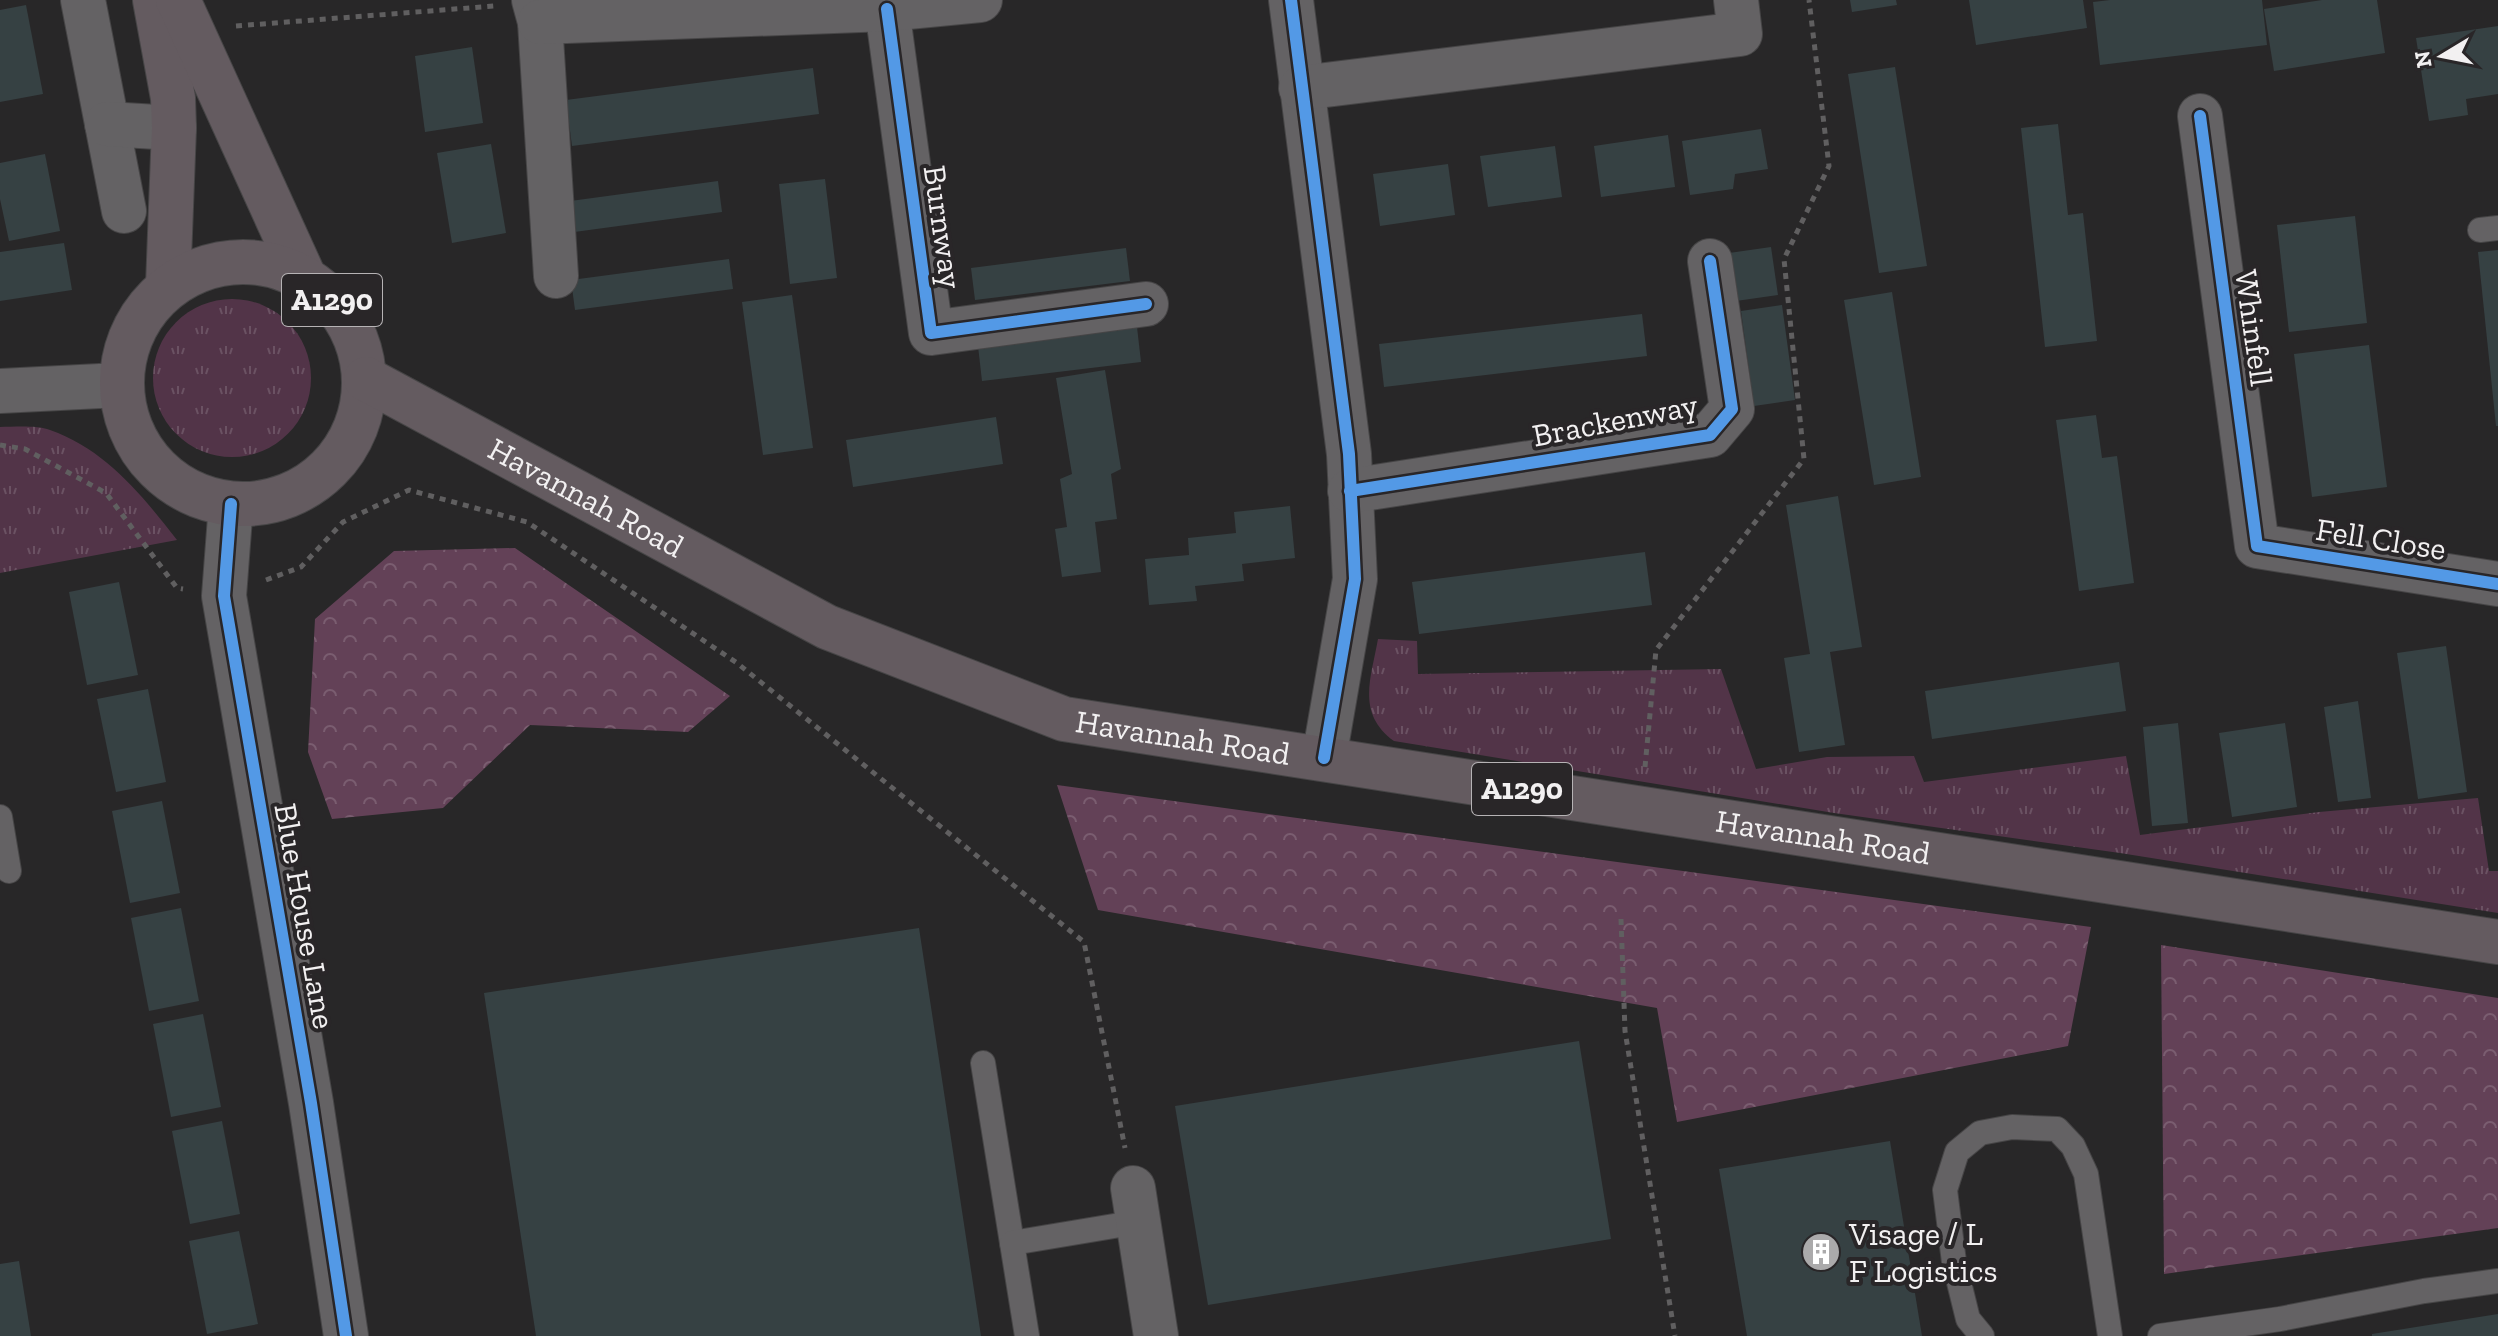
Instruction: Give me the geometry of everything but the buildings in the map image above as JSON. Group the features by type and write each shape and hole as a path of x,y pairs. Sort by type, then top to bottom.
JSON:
{"main road":[{"path":"155,0 173,98 168,286"},
{"name":"A1290","path":"185,14 304,277"},
{"name":"A1290","path":"248,260 304,277 337,304 358,341 366,379 360,422 339,459 307,488 270,501 231,504 209,501 171,482 141,451 124,412 120,385 127,343 148,305 168,286 206,266 248,260"},
{"name":"Havannah Road","path":"366,379 827,627 1064,719 2498,942"}],"street":[{"path":"83,0 124,211"},
{"path":"556,276 536,8 887,9 980,0"},
{"path":"1291,0 1349,454 1355,579 1324,758"},
{"path":"1301,88 1740,34 1736,0"},
{"name":"Burnway","path":"887,9 931,333 1146,304"},
{"name":"Whinfell","path":"2200,116 2257,546"},
{"path":"107,124 174,128"},
{"name":"Brackenway","path":"1350,491 1710,435 1732,409 1710,261"},
{"path":"0,391 120,385"},
{"name":"Blue House Lane","path":"231,504 224,596 311,1103 346,1336"},
{"name":"Fell Close","path":"2257,546 2498,584"},
{"path":"1136,1205 1156,1336"}],"lane":[{"path":"0,817 9,871"},
{"path":"983,1063 1027,1336"},
{"path":"1982,1336 1968,1319 1954,1262 1945,1190 1957,1152 1980,1133 2012,1127 2057,1129 2073,1146 2086,1174 2110,1336"},
{"path":"1012,1243 1136,1205"},
{"path":"2160,1336 2280,1319 2424,1291 2498,1281"}],"path":[{"path":"185,14 536,8"},
{"path":"0,445 25,449 106,493 177,588 224,596 301,567 343,522 409,490 527,522 737,663 1084,942 1136,1205"},
{"path":"1621,919 1625,1031 1675,1336"}],"green space":[{"path":"232,299 262,305 288,322 305,348 311,378 305,408 288,434 262,451 232,457 202,451 176,434 159,408 153,378 159,348 176,322 202,305"},
{"path":"0,427 44,428 88,449 136,490 177,540 0,573"},
{"path":"515,548 730,696 688,732 530,725 443,808 332,819 308,752 315,619 394,551"},
{"path":"1378,639 1417,641 1418,674 1721,669 1756,769 1827,757 1914,756 1924,782 2126,756 2140,835 2319,812 2478,798 2489,871 2498,871 2498,913 2120,853 1834,813 1394,741 1374,719 1370,707 1370,681"},
{"path":"1057,785 2091,927 2068,1046 1677,1122 1657,1008 1098,910"},
{"path":"2161,945 2498,998 2498,1228 2164,1274"}],"cycle path":[{"path":"1291,0 1349,454 1355,579 1324,758"},
{"path":"887,9 931,333 1146,304"},
{"path":"2200,116 2257,546 2498,584"},
{"path":"1350,491 1710,435 1732,409 1710,261"},
{"path":"231,504 224,596 311,1103 346,1336"}],"place":[{"name":"Visage / L F Logistics","path":"1821,1252"}]}
